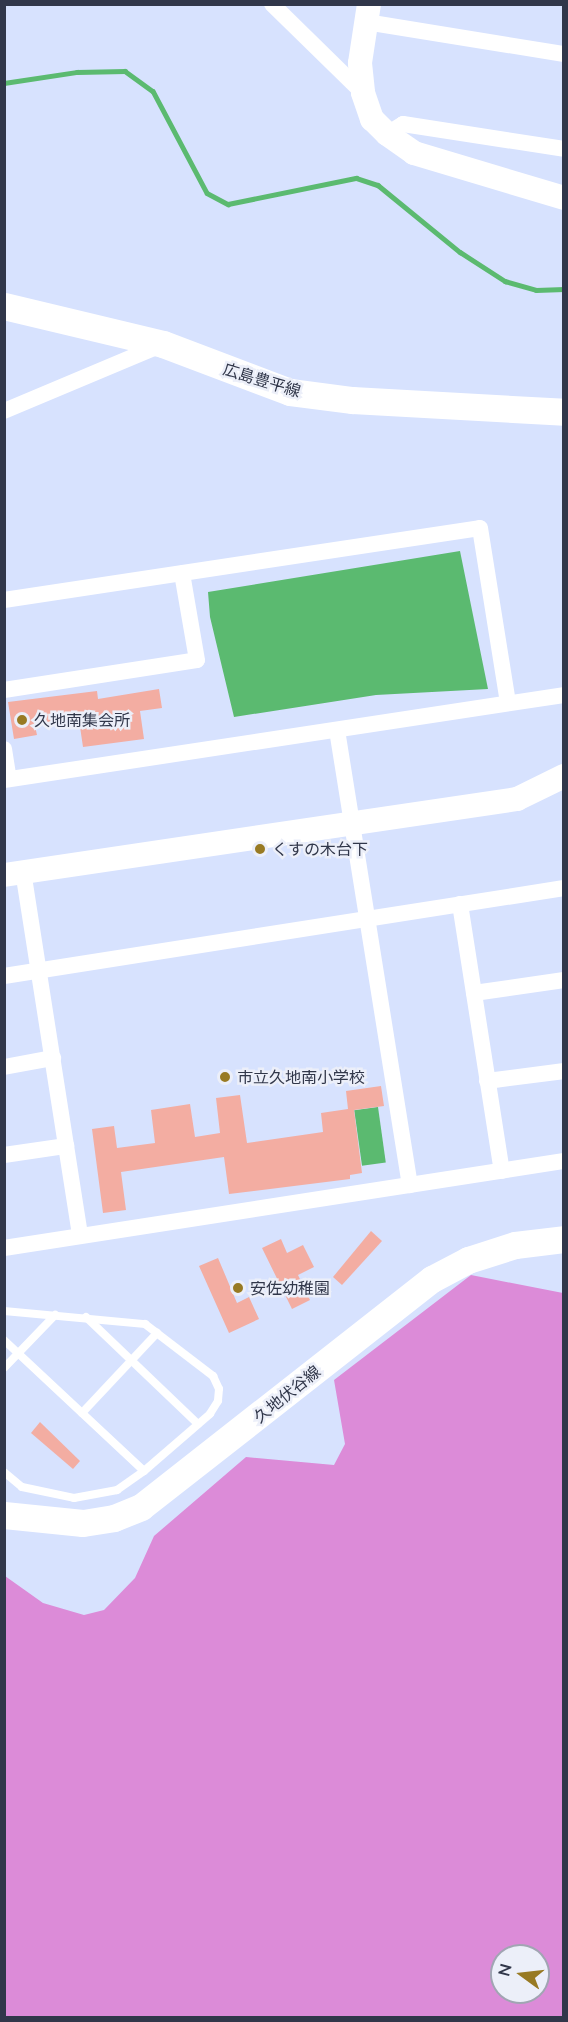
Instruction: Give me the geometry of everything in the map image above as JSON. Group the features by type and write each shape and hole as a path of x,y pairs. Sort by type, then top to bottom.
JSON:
{"main road":[{"name":"広島豊平線","path":"4,306 162,344 290,392 352,400 564,412"},
{"name":"久地伏谷線","path":"6,1513 83,1523 114,1518 141,1507 432,1279 468,1260 496,1251 564,1239"}],"street":[{"path":"272,4 363,93"},
{"path":"564,54 368,13 360,63 363,93 372,119 387,134 414,153 564,198"},
{"path":"387,134 403,124 564,149"},
{"path":"4,411 162,344"},
{"path":"4,600 480,528 508,703"},
{"path":"4,690 197,660 182,573"},
{"path":"4,749 7,779 564,695"},
{"path":"337,730 369,918 410,1185"},
{"path":"80,1236 40,969 14,873 517,799 564,776"},
{"path":"4,976 564,888"},
{"path":"460,904 502,1171"},
{"path":"474,993 564,980"},
{"path":"4,1066 53,1058"},
{"path":"487,1081 564,1071"},
{"path":"4,1155 66,1146"},
{"path":"4,1248 564,1161"}],"lane":[{"path":"4,1311 135,1321 157,1333 213,1376 219,1389 218,1401 198,1424 144,1471 117,1490 74,1498 22,1487 4,1472"},
{"path":"4,1368 55,1315"},
{"path":"86,1317 198,1424"},
{"path":"82,1413 157,1333"},
{"path":"4,1340 144,1471"}],"shaded area":[{"path":"460,551 488,689 376,695 234,717 210,617 208,592"},
{"path":"378,1107 386,1162 362,1166 354,1110"},
{"path":"471,1275 563,1293 563,2017 5,2017 5,1576 43,1603 84,1615 104,1610 135,1578 154,1536 246,1457 334,1465 345,1444 334,1380"}],"building":[{"path":"159,689 162,708 140,711 144,739 83,747 79,720 35,726 37,735 14,739 8,702 97,691 98,699"},
{"path":"381,1086 384,1106 354,1110 362,1173 350,1175 350,1179 229,1194 224,1157 121,1172 126,1210 103,1213 92,1129 114,1126 117,1148 155,1143 151,1110 190,1104 195,1137 220,1133 216,1098 240,1095 247,1143 323,1132 321,1113 348,1109 346,1091"},
{"path":"371,1231 382,1241 342,1285 333,1277"},
{"path":"281,1239 287,1253 303,1245 314,1267 298,1275 310,1300 292,1309 262,1248"},
{"path":"218,1258 237,1303 249,1297 259,1319 229,1333 199,1266"},
{"path":"40,1422 80,1461 73,1469 31,1433"}],"waterway":[{"path":"4,83 77,72 125,71 153,91 207,193 228,204 356,178 378,185 460,252 505,281 536,290 564,289"}],"place":[{"name":"久地南集会所","path":"22,720"},
{"name":"くすの木台下","path":"260,849"},
{"name":"市立久地南小学校","path":"225,1077"},
{"name":"安佐幼稚園","path":"238,1288"}]}
